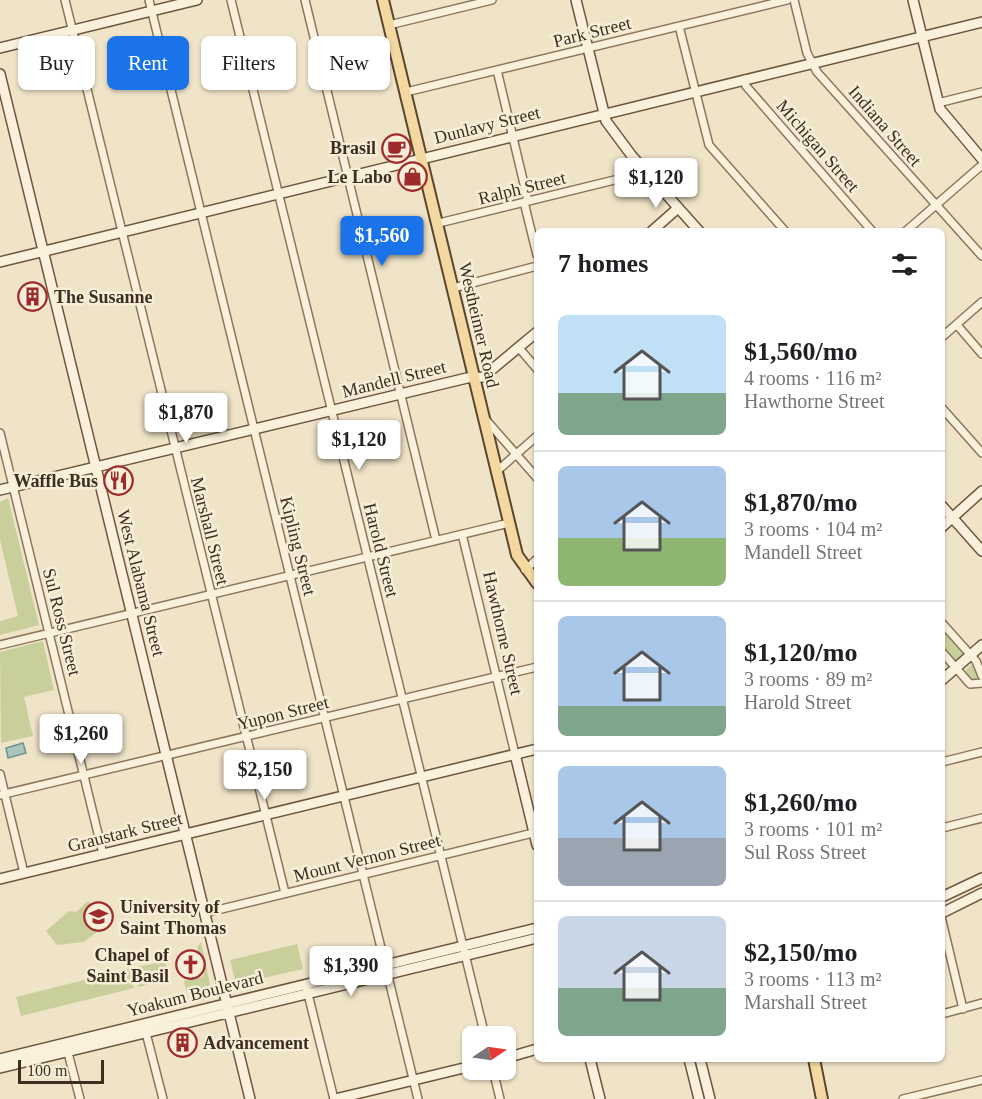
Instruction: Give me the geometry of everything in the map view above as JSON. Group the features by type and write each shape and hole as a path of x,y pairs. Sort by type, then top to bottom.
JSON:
{"main road":[{"name":"Westheimer Road","path":"383,0 508,523 517,555 525,570 534,580"},
{"path":"815,1062 822,1099"}],"street":[{"name":"Marshall Street","path":"65,0 285,893"},
{"name":"Kipling Street","path":"149,0 418,1099"},
{"path":"0,48 197,0"},
{"name":"Harold Street","path":"231,0 483,1026"},
{"path":"305,0 436,540"},
{"path":"389,25 480,1 492,0"},
{"path":"576,0 603,114 613,132 696,228"},
{"name":"Park Street","path":"406,92 786,0"},
{"name":"Indiana Street","path":"794,0 811,63 982,256"},
{"path":"913,0 938,103 982,159"},
{"name":"Dunlavy Street","path":"0,262 982,22"},
{"path":"679,26 709,145 782,228"},
{"path":"497,70 534,241"},
{"name":"West Alabama Street","path":"0,74 250,1099"},
{"name":"Michigan Street","path":"744,79 746,86 869,228"},
{"path":"938,103 982,92"},
{"path":"909,228 982,165"},
{"name":"Ralph Street","path":"438,223 647,172"},
{"path":"655,228 678,208"},
{"path":"453,288 534,267"},
{"path":"945,335 982,302"},
{"path":"957,325 982,354"},
{"name":"Mandell Street","path":"0,490 400,394 474,377 483,377 534,335"},
{"path":"519,348 534,366"},
{"path":"945,411 982,453"},
{"path":"483,417 534,474"},
{"name":"Sul Ross Street","path":"0,433 103,854"},
{"path":"496,472 534,439"},
{"path":"945,524 982,491"},
{"path":"945,510 982,551"},
{"path":"0,645 508,523"},
{"name":"Hawthorne Street","path":"462,534 534,825"},
{"path":"525,570 534,562"},
{"path":"945,626 971,655 982,681 970,684 945,655"},
{"path":"945,678 982,645"},
{"name":"Yupon Street","path":"2,795 534,668"},
{"name":"Graustark Street","path":"0,879 534,750"},
{"path":"945,761 982,752"},
{"path":"0,774 2,795 24,873"},
{"path":"945,827 982,818"},
{"name":"Mount Vernon Street","path":"205,913 534,833"},
{"path":"945,896 982,878"},
{"path":"945,912 982,893"},
{"name":"Yoakum Boulevard","path":"464,951 534,929"},
{"path":"945,934 963,1009"},
{"name":"Yoakum Boulevard","path":"0,1059 67,1047 464,951 534,939"},
{"path":"307,989 335,1099 462,1068"},
{"path":"945,1013 982,1003"},
{"path":"145,1028 163,1099"},
{"path":"67,1047 80,1099"},
{"name":"Yoakum Boulevard","path":"0,1068 67,1047"},
{"path":"516,1055 534,1050"},
{"path":"591,1062 600,1099"},
{"path":"690,1062 699,1099"},
{"path":"701,1062 710,1099"},
{"path":"495,1080 500,1099"},
{"path":"903,1099 982,1080"}],"green space":[{"path":"8,498 39,625 0,635 0,621 18,616 0,540 0,502"},
{"path":"945,631 964,653 955,662 945,650"},
{"path":"43,641 54,690 24,697 33,736 1,743 0,652"},
{"path":"973,663 981,678 972,682 964,672"},
{"path":"88,901 106,925 84,942 57,945 46,931 69,911 76,912"},
{"path":"201,942 212,993 210,998 200,1001 194,993 186,991 184,981 204,976 197,948"},
{"path":"297,944 303,969 236,984 230,960"},
{"path":"165,961 170,979 138,987 133,968"},
{"path":"129,969 134,988 21,1016 16,997"}],"water":[{"path":"23,743 26,753 8,758 6,748"}],"place":[{"name":"Brasil","path":"397,148"},
{"name":"Le Labo","path":"413,177"},
{"name":"The Susanne","path":"33,297"},
{"name":"Waffle Bus","path":"119,481"},
{"name":"University of Saint Thomas","path":"99,917"},
{"name":"Chapel of Saint Basil","path":"190,965"},
{"name":"Advancement","path":"182,1043"}]}
